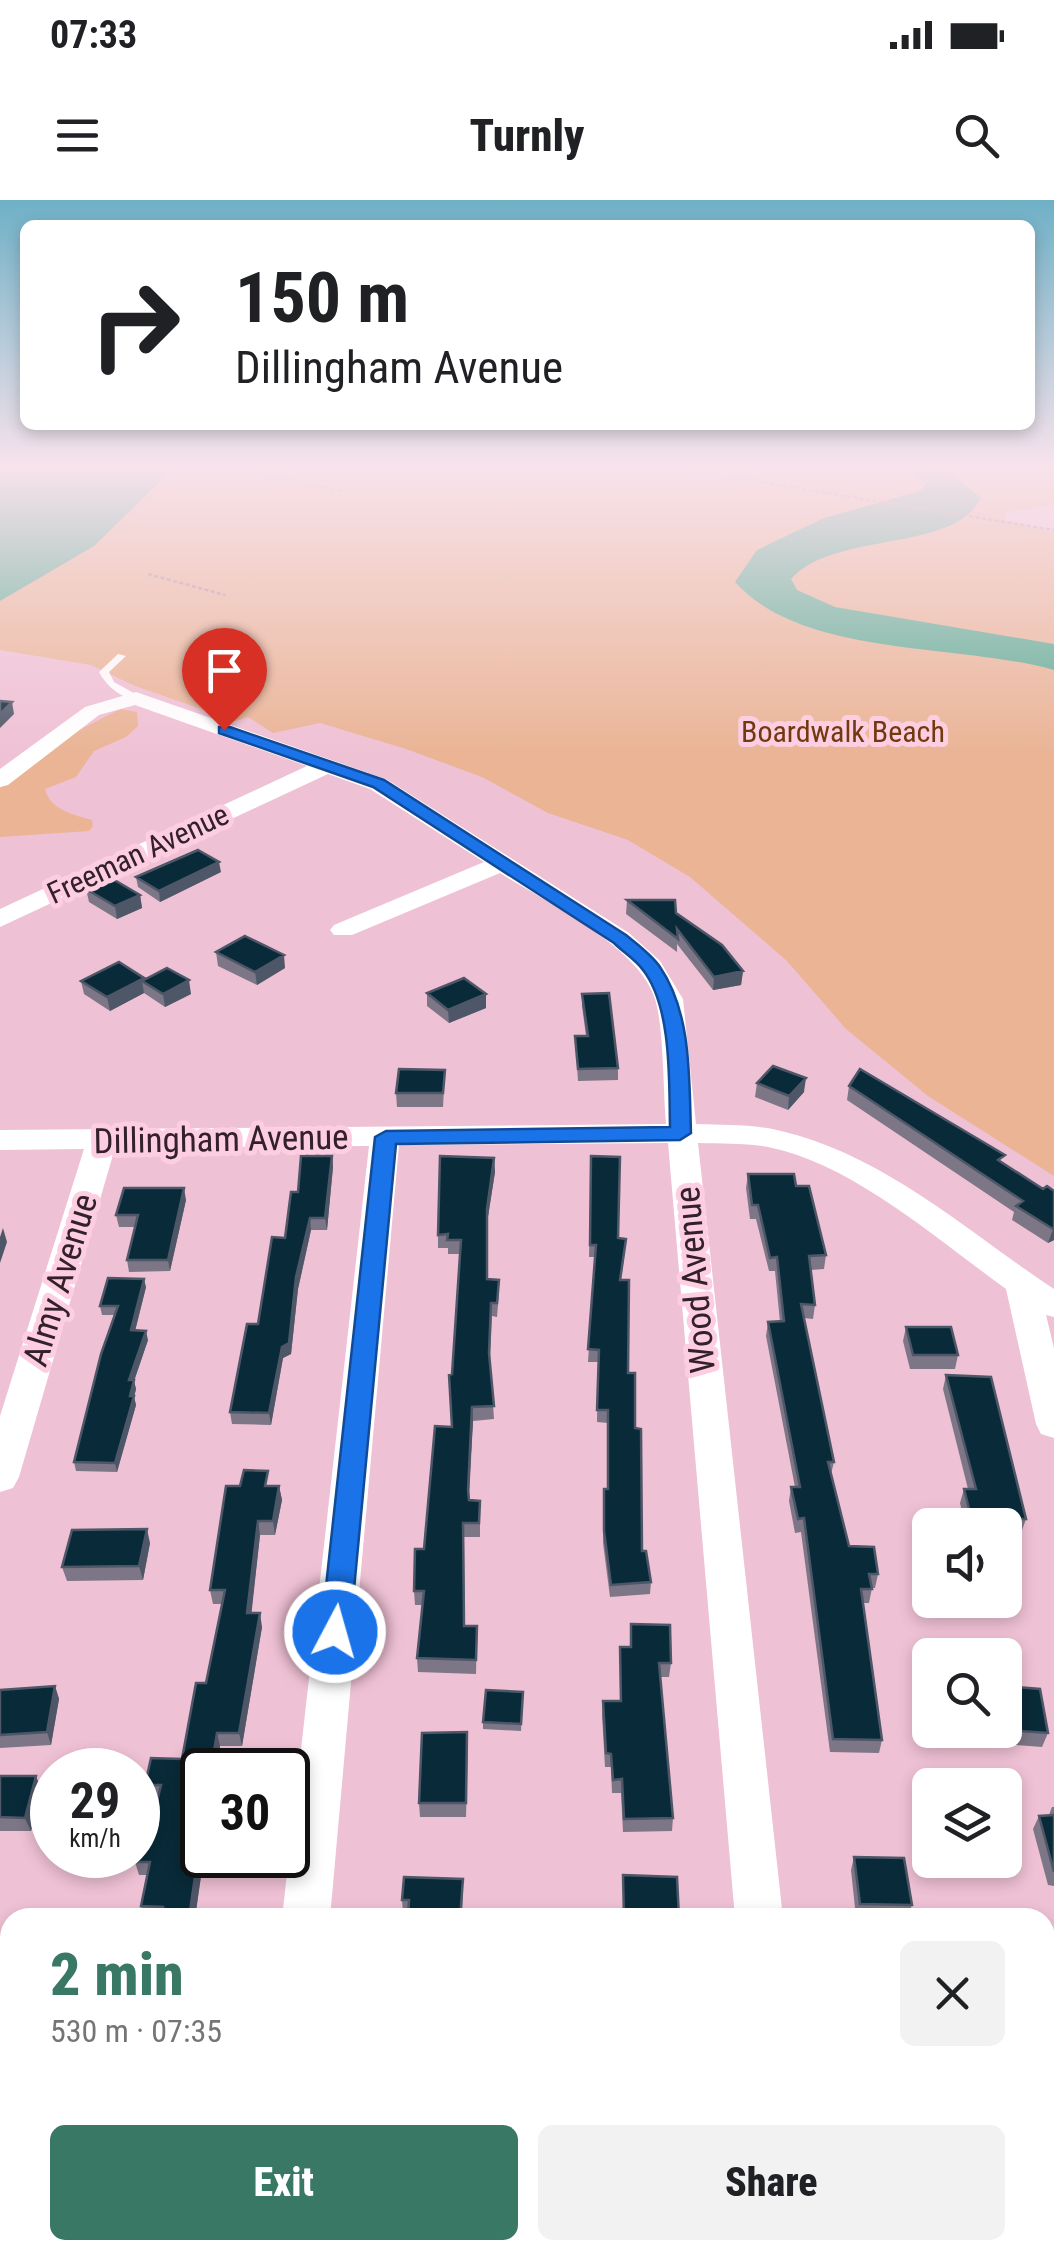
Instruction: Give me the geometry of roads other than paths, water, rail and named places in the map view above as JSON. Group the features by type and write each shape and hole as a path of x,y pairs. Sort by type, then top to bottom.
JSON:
{"street":[{"name":"Wood Avenue","path":"136,698 378,784 620,939 651,966 669,999 758,1908"},
{"path":"0,780 92,711 136,698"},
{"name":"Freeman Avenue","path":"0,919 330,764"},
{"path":"343,930 501,864"},
{"name":"Dillingham Avenue","path":"0,1140 680,1133 778,1140 840,1164 1054,1305"},
{"path":"307,1908 386,1137"},
{"name":"Almy Avenue","path":"0,1477 102,1140"},
{"path":"1022,1284 1054,1424"}],"lane":[{"path":"122,656 104,672 106,678 136,698"}],"park label":[{"name":"Boardwalk Beach","path":"843,732"}]}
